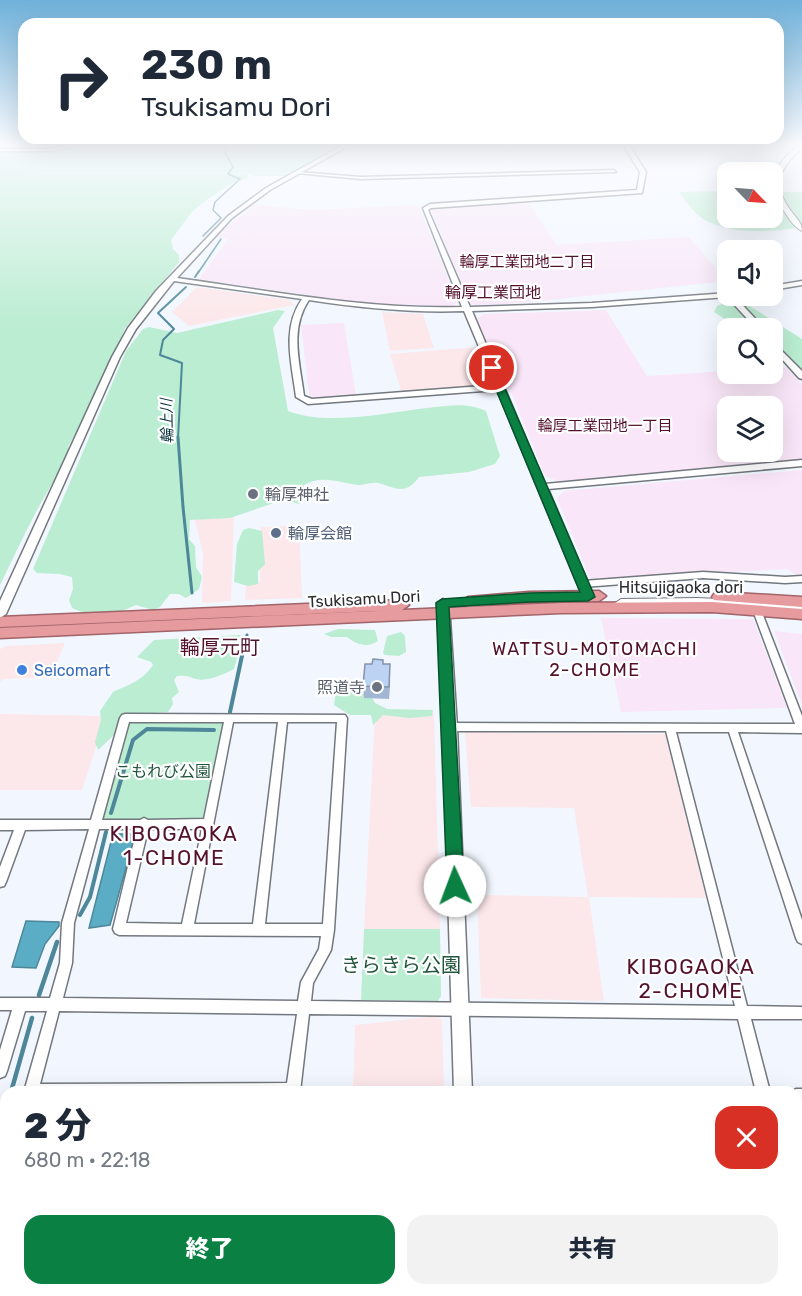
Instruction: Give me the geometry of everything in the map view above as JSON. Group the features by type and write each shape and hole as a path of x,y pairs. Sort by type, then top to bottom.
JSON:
{"highway":[{"name":"Tsukisamu Dori","path":"0,633 443,608 585,590 755,604 802,614"},
{"name":"Tsukisamu Dori","path":"0,622 443,608 561,608 802,602"}],"main road":[{"path":"783,205 786,213 802,229"},
{"path":"790,205 802,221"},
{"name":"Hitsujigaoka dori","path":"755,604 802,608"}],"street":[{"path":"0,614 116,357 132,328 172,279 230,217 245,205"},
{"path":"448,205 426,207 424,210 585,590 704,574 785,580 802,579"},
{"path":"172,279 393,308 466,310 610,304 717,296"},
{"path":"783,287 802,284"},
{"path":"307,298 299,306 293,331 300,396 305,400 311,402 500,387"},
{"path":"739,306 751,318"},
{"path":"783,355 802,376"},
{"path":"541,487 802,463"},
{"path":"450,727 802,729 755,604"},
{"path":"443,608 450,727 463,1086"},
{"path":"32,1086 66,963 68,923 93,825 125,718 342,718 328,930 325,950 307,982 302,1008 294,1086"},
{"path":"258,930 284,718"},
{"path":"187,930 229,719"},
{"path":"669,727 761,1086"},
{"path":"732,727 802,938"},
{"path":"144,824 119,929 328,930"},
{"path":"0,825 207,824"},
{"path":"0,882 21,825"},
{"path":"0,1005 802,1013"},
{"path":"0,1071 20,1005"}],"shaded area":[{"path":"252,205 313,210 418,205 458,303 452,306 362,303 199,279 228,239 216,237"},
{"path":"474,205 530,205 557,245 689,237 717,269 717,282 520,303 475,305 470,303 431,210"},
{"path":"197,287 290,300 294,305 189,326 172,312"},
{"path":"606,310 647,376 717,372 717,384 783,384 783,367 786,367 802,384 802,460 783,462 783,396 717,396 717,462 780,462 560,482 545,476 509,387 476,320 483,314"},
{"path":"382,312 423,314 434,348 390,351"},
{"path":"344,323 356,395 315,398 309,395 301,325"},
{"path":"477,347 490,380 483,385 401,391 390,354"},
{"path":"802,470 802,574 798,576 787,569 590,579 557,498 564,491"},
{"path":"234,515 231,601 202,603 203,553 194,517"},
{"path":"299,525 302,598 245,600 246,583 260,582 261,527"},
{"path":"601,618 753,619 787,708 621,712"},
{"path":"774,631 802,634 802,705"},
{"path":"65,643 51,677 4,679 0,682 0,649 6,646"},
{"path":"375,713 434,713 440,929 364,929"},
{"path":"0,714 106,716 82,790 0,790"},
{"path":"465,732 665,734 706,898 589,897 604,1001 481,998 477,895 588,897 574,808 471,807"},
{"path":"438,1017 442,1020 444,1086 353,1086 355,1025"}],"green space":[{"path":"0,205 200,205 191,213 171,240 173,249 179,255 179,262 125,328 95,398 68,447 71,451 36,512 0,585"},
{"path":"689,205 717,205 717,225 700,217"},
{"path":"783,205 802,205 802,227 755,231 727,228 783,228"},
{"path":"717,306 750,306 769,318 723,318 714,312"},
{"path":"278,310 285,311 273,328 288,411 320,418 338,418 450,406 479,408 486,411 500,456 495,464 469,472 419,477 405,489 378,483 359,485 318,480 304,485 304,498 300,504 283,500 230,518 190,520 189,539 195,546 196,567 202,577 199,589 186,598 179,594 170,594 160,607 153,610 136,605 118,613 84,613 72,608 69,600 73,589 72,577 37,573 33,569 126,351 143,329 149,327 177,333"},
{"path":"783,327 802,339 802,371 783,359"},
{"path":"249,528 262,531 265,564 258,571 258,584 248,586 234,582 237,544 243,530"},
{"path":"338,629 375,630 378,641 362,645 347,637 331,637 324,634"},
{"path":"401,632 405,636 406,652 399,656 385,655 383,653 387,636"},
{"path":"240,635 243,637 234,669 206,679 177,676 174,680 179,692 172,698 173,704 168,712 125,715 113,736 98,750 95,742 101,720 100,711 113,692 140,678 153,665 137,657 154,640"},
{"path":"336,692 355,692 371,696 375,703 387,709 433,710 432,716 410,718 383,715 373,725 371,715 350,715 334,705"},
{"name":"こもれび公園","path":"125,718 229,719 207,824 93,825"},
{"name":"きらきら公園","path":"364,929 440,929 441,996 438,1001 361,1000"}],"water":[{"path":"113,834 135,836 110,925 89,928"},
{"path":"26,921 59,922 59,926 45,944 36,968 12,967"}],"building":[{"path":"373,659 383,660 383,664 390,664 389,687 363,686 365,664 372,664"}],"waterway":[{"name":"輪上川","path":"203,236 221,218 213,210 214,205"},
{"name":"輪上川","path":"198,273 221,239"},
{"name":"輪上川","path":"195,277 199,271"},
{"name":"輪上川","path":"178,437 182,363 160,355 163,340 174,329 158,313 186,287"},
{"name":"輪上川","path":"178,437 192,593"},
{"name":"輪上川","path":"243,653 247,635"},
{"name":"輪上川","path":"230,712 243,651"},
{"name":"輪上川","path":"111,813 133,740 147,729 214,730"},
{"name":"輪上川","path":"80,915 90,897 106,832"},
{"name":"輪上川","path":"39,995 57,942"},
{"name":"輪上川","path":"13,1086 32,1018"}],"place":[{"name":"輪厚神社","path":"253,494"},
{"name":"輪厚会館","path":"276,533"},
{"name":"Seicomart","path":"22,670"},
{"name":"照道寺","path":"377,687"}],"district":[{"name":"輪厚工業団地二丁目","path":"527,262"},
{"name":"輪厚工業団地","path":"493,292"},
{"name":"輪厚工業団地一丁目","path":"605,426"},
{"name":"輪厚元町","path":"220,647"},
{"name":"WATTSU-MOTOMACHI 2-CHOME","path":"595,659"},
{"name":"KIBOGAOKA 1-CHOME","path":"174,845"},
{"name":"KIBOGAOKA 2-CHOME","path":"691,978"}],"route":[{"path":"455,886 450,727 442,603 529,597 588,597 492,368"}]}
